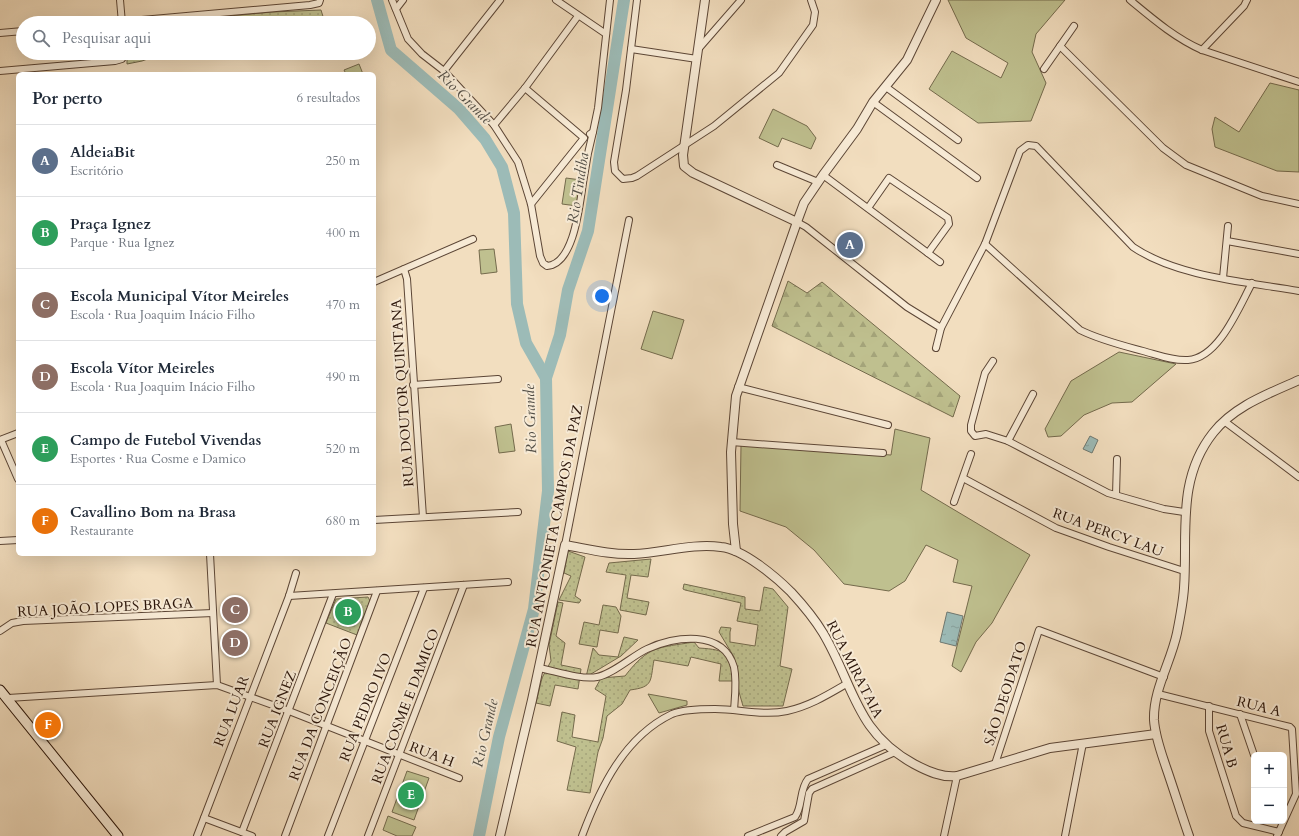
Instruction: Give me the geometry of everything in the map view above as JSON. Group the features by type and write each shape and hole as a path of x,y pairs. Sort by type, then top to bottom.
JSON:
{"main road":[{"path":"0,690 118,836"}],"street":[{"path":"120,0 121,16"},
{"path":"392,0 408,39 422,54 444,71 494,125 518,162 531,204 540,256 543,263 552,265 564,254 576,226 598,108 610,0"},
{"path":"396,9 403,0"},
{"path":"444,71 500,0"},
{"path":"556,0 606,34"},
{"path":"637,0 614,162 615,171 623,179 629,179 637,176 685,147 714,126 779,74 813,25 815,12 811,0"},
{"path":"705,0 700,47 697,59 683,162 686,168 806,227 907,307 941,328"},
{"path":"700,47 742,0"},
{"path":"736,552 733,524 731,442 738,387 797,222 804,203 818,182 857,129 873,102 907,60 936,0"},
{"path":"1130,0 1175,36 1202,50 1299,82"},
{"path":"1202,50 1244,6 1247,0"},
{"path":"181,16 320,2"},
{"path":"494,125 525,88 578,16"},
{"path":"1044,69 1074,26"},
{"path":"0,33 16,32"},
{"path":"1060,46 1163,148 1186,165 1262,196 1299,204"},
{"path":"631,49 697,59"},
{"path":"0,71 116,60"},
{"path":"886,87 958,140"},
{"path":"525,88 584,138"},
{"path":"873,102 977,178"},
{"path":"531,204 584,138 593,132"},
{"path":"936,348 941,328 985,244 1020,151 1023,147 1033,145 1133,246 1148,257 1170,265 1223,278 1299,291"},
{"path":"777,165 818,182"},
{"path":"823,175 940,262"},
{"path":"868,208 889,178 948,218 949,224 928,253"},
{"name":"RUA ANTONIETA CAMPOS DA PAZ","path":"500,836 539,668 565,544 629,220"},
{"path":"1223,278 1228,226"},
{"path":"376,281 473,240"},
{"path":"1227,241 1299,254"},
{"path":"985,244 1080,330 1097,339 1175,359 1189,360 1200,357 1213,348 1225,332 1252,283"},
{"name":"RUA DOUTOR QUINTANA","path":"404,269 407,278 423,517"},
{"path":"993,361 985,373 971,425 971,431 975,436 986,434 1008,441 1108,493 1164,509 1184,512"},
{"path":"413,385 498,379"},
{"path":"1189,836 1156,734 1154,711 1158,694 1173,651 1183,599 1184,512 1192,472 1202,450 1224,421 1245,404 1299,380"},
{"path":"738,387 888,425"},
{"path":"1008,441 1033,394"},
{"path":"1224,421 1299,477"},
{"path":"16,433 0,440 16,475"},
{"path":"731,442 883,453"},
{"path":"954,502 971,454"},
{"path":"1116,495 1117,459"},
{"name":"RUA PERCY LAU","path":"963,478 1056,528 1109,548 1184,571"},
{"path":"376,520 518,512"},
{"path":"0,541 16,540"},
{"name":"RUA MIRATAIA","path":"565,544 592,551 621,554 710,546 722,547 736,552 764,570 790,591 809,612 823,633 861,713 873,732 895,752 923,769 949,777 957,776 1050,748 1156,734"},
{"path":"8,698 217,685 210,556"},
{"name":"RUA LUAR","path":"197,836 289,596 296,573"},
{"path":"289,596 508,582"},
{"name":"RUA COSME E DAMICO","path":"368,836 464,585"},
{"name":"RUA PEDRO IVO","path":"328,836 424,588"},
{"name":"RUA DA CONCEIÇÃO","path":"285,836 377,591"},
{"name":"RUA IGNEZ","path":"242,832 333,594"},
{"name":"RUA JOÃO LOPES BRAGA","path":"0,631 12,623 23,621 213,614"},
{"name":"SÃO DEODATO","path":"995,764 1039,630 1164,677"},
{"path":"539,668 586,678 597,677 612,670 637,654 665,641 688,638 713,642 720,647 734,667 736,686 734,710"},
{"path":"582,836 601,790 619,761 643,734 673,714 687,711 714,709 763,712 786,711 817,700 848,683"},
{"name":"RUA H","path":"217,685 289,710 459,778"},
{"name":"RUA A","path":"1158,694 1290,727 1292,729 1296,794 1279,832"},
{"name":"RUA B","path":"1209,706 1209,731 1236,816 1243,824 1279,832"},
{"path":"1240,714 1253,752"},
{"path":"1065,836 1084,743"},
{"path":"748,836 795,817 798,813 805,784 808,779 886,745"},
{"path":"781,836 804,821 809,793 812,789 895,752"},
{"path":"944,836 957,776"},
{"path":"204,818 252,836"}],"green space":[{"path":"948,0 1065,0 1036,34 1032,52 1046,83 1031,121 978,123 929,89 952,51 1001,78 1008,63 966,38"},
{"path":"321,10 323,16 229,16"},
{"path":"127,60 145,60 142,61 127,64"},
{"path":"359,64 362,72 345,72 344,70"},
{"path":"1270,83 1299,90 1299,172 1277,171 1215,147 1212,129 1215,117 1239,132"},
{"path":"773,109 807,126 816,138 811,149 782,138 778,147 759,138"},
{"path":"566,178 581,180 577,206 562,204"},
{"path":"494,249 497,272 481,274 479,250"},
{"path":"788,281 807,293 822,282 960,396 953,417 772,326"},
{"path":"653,311 684,320 672,359 641,349"},
{"path":"1119,352 1176,364 1132,402 1112,403 1084,415 1061,436 1048,437 1045,429 1071,381"},
{"path":"511,424 515,451 499,453 495,427"},
{"path":"895,429 930,438 921,490 1030,555 992,623 976,642 961,672 952,666 972,586 953,582 958,560 926,545 905,581 889,591 844,584 814,550 786,527 740,511 741,445 891,455"},
{"path":"568,551 585,557 575,596 581,600 579,603 559,600 571,576 564,573"},
{"path":"651,559 648,577 631,575 627,598 649,602 646,615 620,610 626,575 606,572 609,563"},
{"path":"684,584 745,597 745,609 760,611 764,587 773,589 788,607 780,666 792,669 783,706 743,706 739,692 734,657 719,632 721,627 731,628 730,642 755,646 758,625 737,621 741,603 685,590 683,589"},
{"path":"368,597 370,601 357,635 326,623 336,599"},
{"path":"558,602 563,603 556,636 565,643 561,665 581,669 578,689 555,685 550,706 536,703 542,678 551,661 549,645"},
{"path":"603,605 616,607 621,616 618,633 600,630 597,647 579,644 584,622 599,625"},
{"path":"624,637 638,640 621,656 586,677 593,648 599,655 618,657"},
{"path":"694,642 699,648 716,650 725,654 730,664 734,681 719,681 721,664 691,657 688,666 654,660 650,682 638,689 630,690 622,704 607,716 590,793 567,790 576,747 557,741 562,712 575,715 572,737 598,742 606,696 595,689 601,678 625,676 641,658 648,653 671,645"},
{"path":"648,694 687,701 687,705 659,713"},
{"path":"407,771 429,778 414,820 392,812"},
{"path":"388,816 416,827 412,836 397,836 383,830"}],"water":[{"path":"1090,436 1098,440 1092,453 1083,449"},
{"path":"947,612 963,616 956,646 940,642"}],"waterway":[{"name":"Rio Grande","path":"377,0 391,50 459,109 485,139 502,167 514,213 517,304 526,343 546,378 548,491 534,609 499,737 479,836"},
{"name":"Rio Tindiba","path":"546,378 560,335 568,290 588,231 624,0"}],"place":[{"name":"AldeiaBit","path":"850,245"},
{"name":"Escola Municipal Vítor Meireles","path":"235,610"},
{"name":"Praça Ignez","path":"348,612"},
{"name":"Escola Vítor Meireles","path":"235,643"},
{"name":"Cavallino Bom na Brasa","path":"48,725"},
{"name":"Campo de Futebol Vivendas","path":"411,795"}]}
